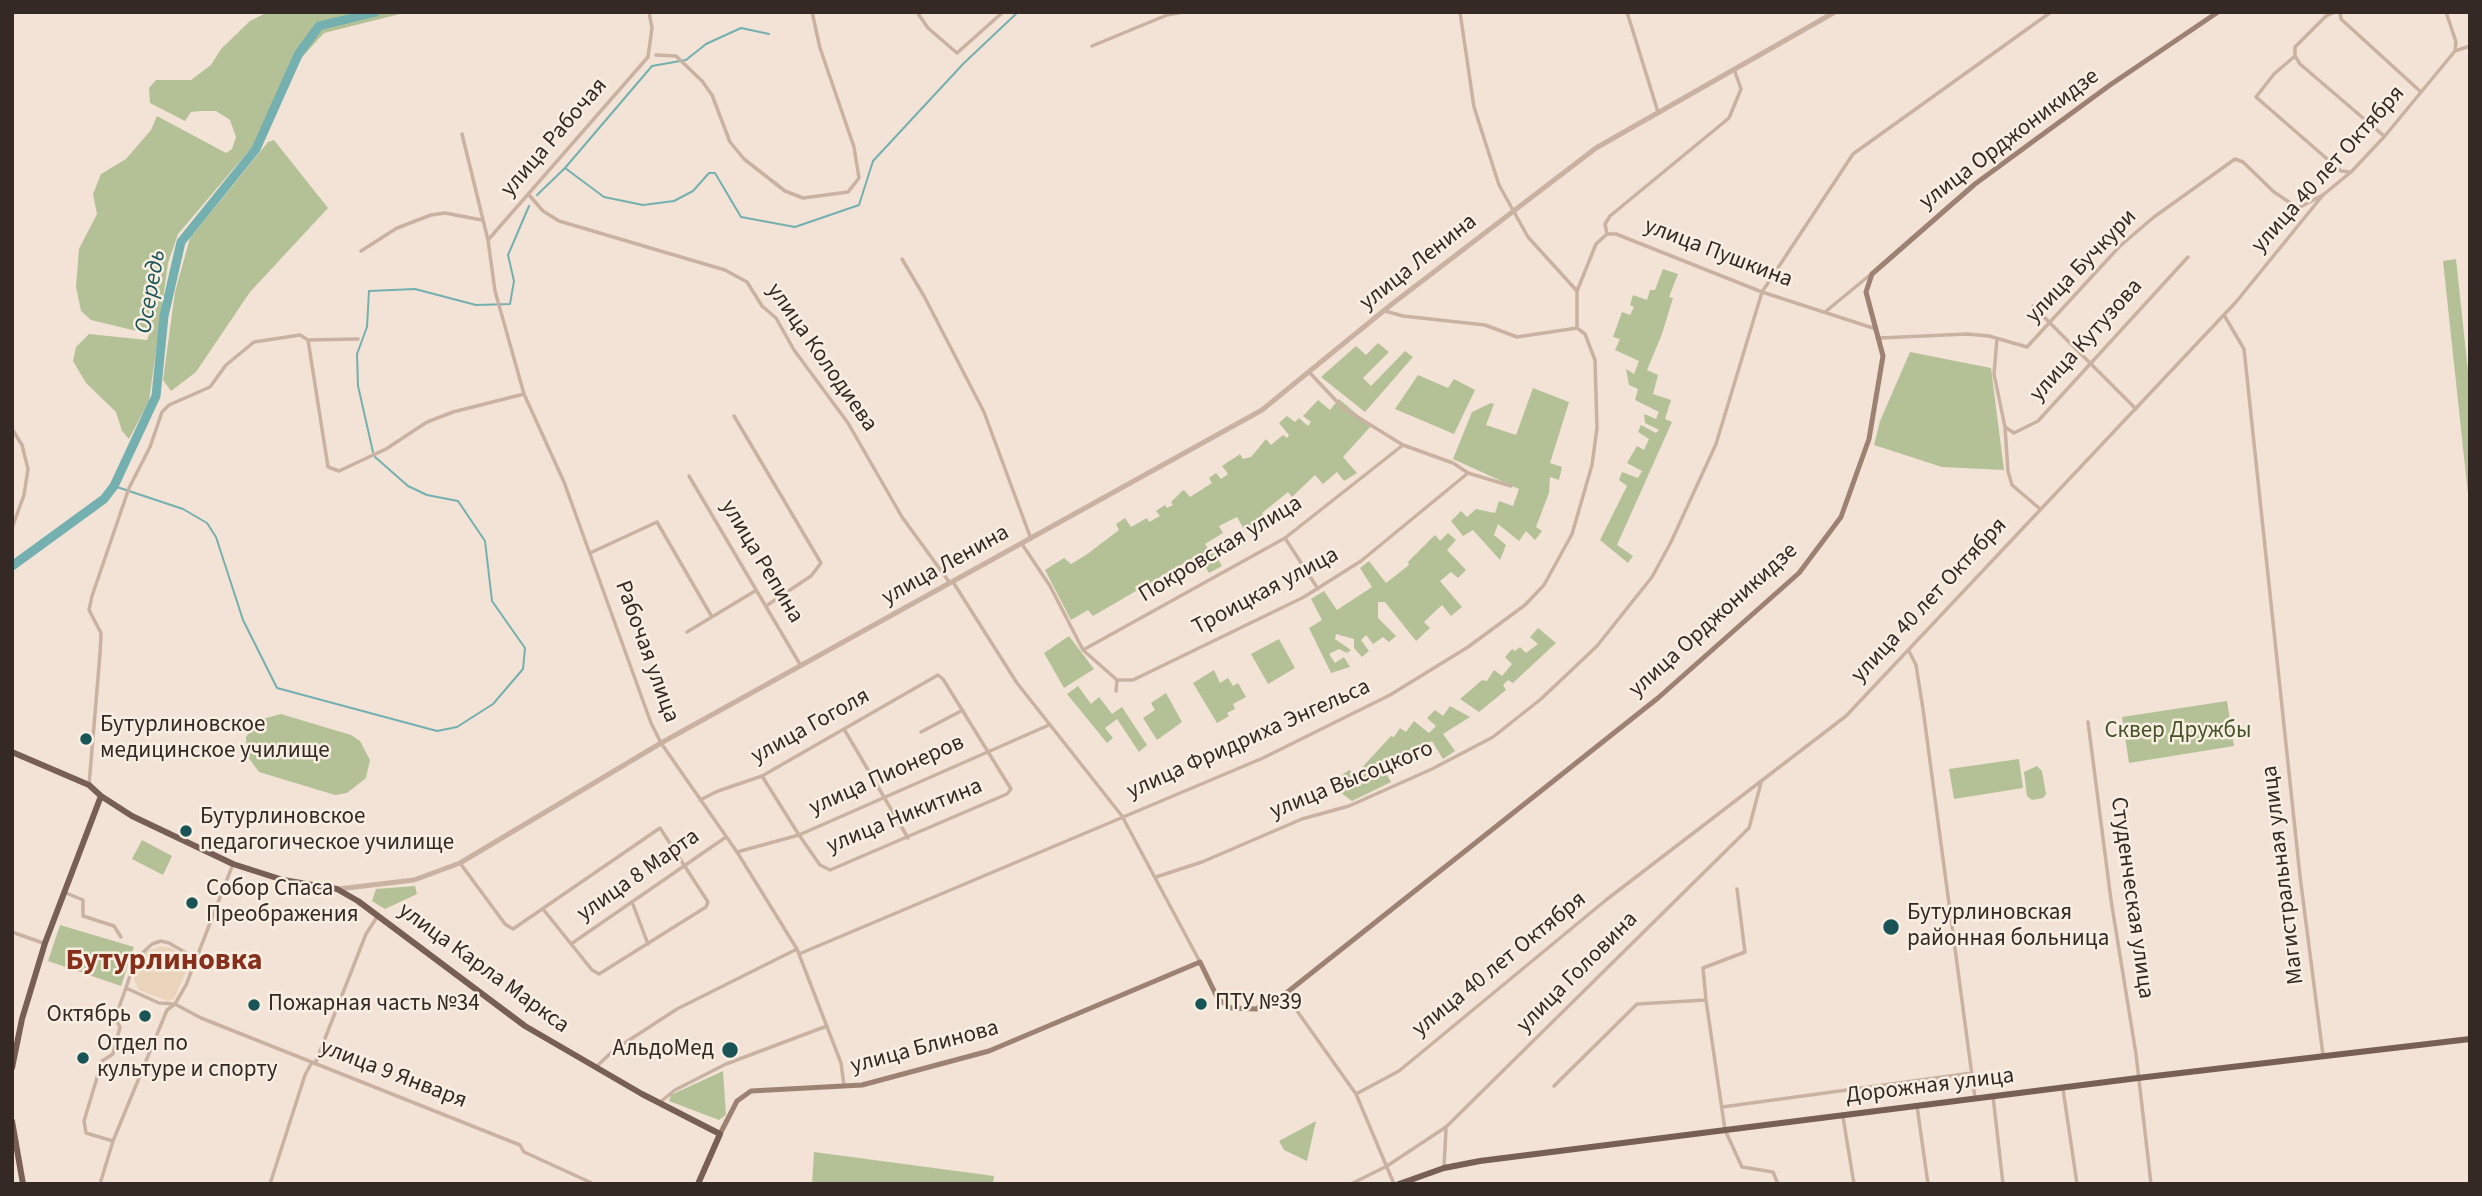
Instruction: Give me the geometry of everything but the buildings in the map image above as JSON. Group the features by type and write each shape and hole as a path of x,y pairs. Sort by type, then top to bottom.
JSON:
{"main road":[{"name":"улица Орджоникидзе","path":"1200,962 1219,999 1231,1008 1256,1009 1285,994 1658,698 1799,573 1841,517 1870,439 1883,356 1867,292 1872,274 1975,184 2110,85 2218,12"},
{"name":"улица Ленина","path":"12,752 89,785 132,816 233,864 283,880 337,889"},
{"path":"12,1068 22,1019 45,943 101,796"},
{"name":"улица Карла Маркса","path":"337,889 378,915 517,1020 659,1103 720,1134"},
{"name":"улица Блинова","path":"698,1184 737,1101 751,1091 844,1087 884,1080 1009,1045 1200,962"},
{"name":"Дорожная улица","path":"1396,1184 1444,1168 1725,1130 2470,1040"},
{"path":"12,1121 23,1184"}],"street":[{"name":"улица Рабочая","path":"488,240 648,57 652,28 649,12"},
{"path":"656,55 676,56 702,81 712,94 730,142 744,159 785,191 803,198 848,192 859,178 855,147 820,48 812,12"},
{"path":"917,12 928,28 957,53 1003,12"},
{"path":"1092,46 1167,15 1183,12"},
{"path":"1385,311 1403,316 1485,325 1517,337 1577,328 1577,291 1528,237 1499,185 1474,107 1460,12"},
{"path":"1627,12 1658,112"},
{"name":"улица Ленина","path":"337,889 414,880 460,863 661,743 1262,410 1596,148 1835,12"},
{"name":"улица Высоцкого","path":"1156,877 1202,862 1302,819 1349,806 1432,769 1493,737 1541,699 1597,646 1652,577 1682,520 1716,444 1762,292 1853,154 2051,12"},
{"path":"2384,137 2300,64 2295,56 2295,47 2326,16 2337,12 2341,19 2421,92"},
{"path":"2446,12 2456,42 2455,51 2470,46"},
{"name":"улица 40 лет Октября","path":"1356,1094 1399,1071 1606,900 1846,716 2224,315 2323,195 2351,172 2384,137 2455,51"},
{"path":"2295,56 2274,74 2256,97 2340,170 2351,172"},
{"path":"1607,234 1605,224 1610,216 1730,118 1741,89 1734,69"},
{"name":"улица Рабочая","path":"462,134 488,240 503,324"},
{"name":"улица Бучкури","path":"1997,339 2027,347 2120,246 2235,159 2244,162 2274,192 2298,208 2323,195"},
{"name":"улица Колодиева","path":"529,195 543,211 559,221 725,270 747,282 762,306 776,318 794,351 848,423 902,517 952,583 1008,669 1122,816 1200,962"},
{"path":"361,251 397,228 431,215 445,213 482,219"},
{"name":"улица Пушкина","path":"1577,291 1596,244 1607,234 1638,241 1762,292 1877,330"},
{"name":"улица Кутузова","path":"2005,427 2014,433 2038,421 2088,363 2188,257"},
{"path":"902,259 984,412 1031,539"},
{"path":"1825,312 1880,267"},
{"path":"2033,306 2136,410"},
{"name":"Магистральная улица","path":"2224,315 2234,326 2244,349 2275,646 2324,1058"},
{"name":"Рабочая улица","path":"503,324 524,394 564,482 661,743 737,852 798,951 841,1063 844,1087"},
{"name":"улица Фридриха Энгельса","path":"596,1067 623,1044 677,1010 798,951 1082,837 1122,816 1263,758 1390,695 1468,647 1525,605 1544,586 1564,553 1580,514 1596,446 1595,360 1585,334 1577,328"},
{"path":"1880,338 1967,334 1997,339 1994,374 2005,427 2012,485 2040,508"},
{"path":"89,785 101,633 89,610 126,496 150,447 162,412 169,405 210,387 226,365 254,342 300,335 309,340 358,340"},
{"path":"309,340 328,467 339,471 427,422 453,412 524,394"},
{"path":"1310,373 1343,408 1403,445 1453,463 1468,473 1511,486"},
{"path":"734,416 821,562 811,576 766,606"},
{"path":"12,429 22,445 28,469 24,495 12,528"},
{"name":"Покровская улица","path":"1083,650 1284,538 1403,445"},
{"name":"Троицкая улица","path":"1117,680 1133,680 1318,589 1361,561 1468,473"},
{"name":"улица Репина","path":"689,476 801,666"},
{"path":"590,553 657,522 712,617"},
{"path":"1284,538 1318,589"},
{"path":"1022,544 1050,586 1083,650 1117,680 1116,691"},
{"path":"687,632 755,591"},
{"path":"1909,651 1916,665 1923,709 1975,1098"},
{"name":"улица Никитина","path":"762,776 820,865 830,870 1009,793 1010,786 963,710 942,677 936,676"},
{"name":"улица Гоголя","path":"700,800 718,790 762,776 936,676"},
{"path":"921,733 963,710"},
{"name":"Студенческая улица","path":"2088,722 2151,1184"},
{"name":"улица Пионеров","path":"737,852 799,835 1049,725"},
{"path":"844,729 908,838"},
{"name":"улица Головина","path":"1351,1184 1387,1166 1446,1127 1749,828 1761,781"},
{"path":"460,863 510,929 516,928 656,829 662,830 707,905 599,974 592,970 543,909"},
{"name":"улица 8 Марта","path":"571,944 726,837"},
{"path":"100,1184 113,1141 167,1010 175,1004 233,864"},
{"path":"1737,889 1745,952 1703,968 1706,1000 1725,1130 1742,1167 1773,1172 1778,1184"},
{"path":"66,893 83,901 83,916 114,926 121,937"},
{"path":"632,902 648,944"},
{"path":"270,1184 305,1075 314,1063 366,934 378,915"},
{"path":"12,932 45,943"},
{"path":"113,1141 86,1133 83,1121 102,1060 113,1054 120,1027 115,1018 135,960 152,944 161,941 195,958"},
{"path":"126,988 159,1003 175,1004"},
{"path":"1285,994 1356,1094 1396,1184"},
{"path":"1554,1086 1637,1004 1706,1000"},
{"name":"улица 9 Января","path":"175,1004 201,1018 520,1145 524,1152 594,1184"},
{"path":"659,1103 678,1088 726,1064 827,1026"},
{"path":"1722,1107 1972,1073"},
{"path":"2062,1088 2077,1184"},
{"path":"1993,1096 2003,1184"},
{"path":"1917,1106 1928,1184"},
{"path":"1842,1116 1854,1184"},
{"path":"1444,1168 1446,1127"}],"green space":[{"path":"268,12 408,12 324,33 302,57 269,127 178,234 168,263 149,401 129,439 122,431 116,412 86,383 73,361 76,347 89,334 147,340 149,334 91,320 81,311 76,287 79,249 97,214 93,194 101,174 126,159 151,130 157,116 226,153 232,149 236,137 230,120 216,111 201,111 191,112 185,121 150,103 149,88 156,80 191,80 211,65 221,49 250,21"},
{"path":"274,140 328,208 250,292 196,372 171,391 163,380 175,292 190,238 268,142"},
{"path":"2456,259 2470,390 2470,513 2443,261"},
{"path":"1663,269 1678,274 1669,297 1673,298 1662,334 1647,370 1658,375 1653,394 1671,400 1665,419 1672,422 1617,545 1633,556 1628,563 1600,540 1627,486 1619,480 1622,472 1638,478 1642,471 1627,463 1637,446 1644,450 1649,439 1638,432 1641,425 1656,433 1659,430 1645,423 1644,414 1656,419 1659,412 1635,400 1638,389 1629,385 1626,369 1634,374 1639,361 1615,350 1620,339 1613,337 1622,312 1630,315 1634,307 1630,305 1633,295 1647,300 1650,290 1655,290"},
{"path":"1378,343 1389,352 1363,378 1371,386 1405,351 1413,357 1365,412 1321,377 1356,346 1366,355"},
{"path":"1910,352 1991,368 2004,470 1942,467 1874,445 1880,421"},
{"path":"1418,375 1448,388 1454,379 1475,390 1454,434 1395,409"},
{"path":"1533,388 1569,402 1550,463 1562,467 1559,480 1550,477 1549,493 1536,527 1542,531 1535,540 1526,531 1519,541 1498,524 1494,535 1506,545 1500,560 1473,530 1463,536 1451,521 1461,511 1467,517 1476,509 1495,513 1499,501 1513,506 1519,489 1453,459 1472,412 1491,403 1494,404 1486,425 1516,435"},
{"path":"1339,399 1371,426 1343,457 1357,473 1344,481 1337,472 1323,484 1315,475 1292,497 1288,492 1262,513 1266,519 1245,531 1237,517 1219,526 1223,533 1205,544 1209,550 1212,549 1222,566 1209,573 1198,555 1093,616 1088,610 1071,620 1045,570 1064,558 1071,564 1086,555 1119,530 1116,524 1125,518 1131,527 1147,518 1149,522 1160,516 1156,511 1165,505 1167,508 1173,505 1171,502 1182,491 1190,497 1212,483 1209,478 1216,473 1221,479 1228,474 1222,466 1240,454 1243,459 1251,457 1266,439 1271,445 1283,435 1287,438 1289,435 1279,423 1287,416 1295,422 1299,418 1308,426 1311,422 1303,416 1318,400 1330,410"},
{"path":"1448,533 1456,540 1447,550 1466,570 1458,578 1451,572 1440,581 1462,607 1451,616 1442,605 1424,622 1430,628 1416,641 1385,602 1378,602 1378,618 1396,636 1389,642 1383,637 1373,644 1366,635 1361,640 1369,651 1362,657 1354,648 1354,639 1336,634 1335,639 1351,650 1347,653 1339,649 1329,654 1335,663 1344,657 1350,667 1331,673 1309,628 1322,620 1311,599 1324,591 1337,610 1372,587 1360,568 1369,561 1386,583 1409,565 1408,562 1435,535 1440,541"},
{"path":"1538,628 1556,643 1513,683 1508,680 1503,685 1506,690 1479,712 1460,699 1482,680 1487,681 1494,670 1502,676 1512,664 1505,657 1512,649 1515,651 1520,647 1526,653 1538,644 1530,637"},
{"path":"1069,636 1094,669 1064,688 1044,653"},
{"path":"1279,639 1295,668 1268,684 1251,654"},
{"path":"1214,670 1220,683 1228,678 1233,686 1238,683 1246,697 1233,704 1235,709 1217,723 1193,683"},
{"path":"1078,686 1091,704 1099,697 1112,714 1122,707 1147,745 1139,752 1117,719 1105,728 1113,738 1107,743 1067,694"},
{"path":"1166,693 1182,722 1157,740 1143,718 1155,710 1151,703"},
{"name":"Сквер Дружбы","path":"2227,701 2234,746 2129,763 2122,717"},
{"path":"1450,706 1470,717 1443,734 1455,751 1443,759 1432,741 1382,766 1391,782 1352,801 1329,784 1349,770 1356,774 1400,728 1406,732 1414,721 1429,733 1436,726 1427,718 1435,710 1443,716"},
{"path":"281,714 351,735 360,741 370,760 366,778 347,793 335,795 259,772 247,756 246,737 259,720"},
{"path":"2019,759 2023,788 1954,799 1949,769"},
{"path":"2037,766 2042,771 2046,794 2043,798 2032,800 2027,796 2024,772"},
{"path":"142,840 172,856 163,875 132,859"},
{"path":"415,886 417,894 385,909 372,901 376,889"},
{"path":"60,925 134,947 121,986 48,961"},
{"path":"723,1071 726,1115 719,1120 669,1101 671,1095"},
{"path":"1316,1121 1307,1161 1284,1150 1279,1141"},
{"path":"814,1152 994,1176 993,1184 812,1184"}],"shaded area":[{"path":"161,946 172,948 182,955 189,965 174,999 168,1001 139,990 134,980 140,957"}],"waterway":[{"name":"Осередь","path":"12,566 104,499 114,486 156,396 164,316 181,242 256,149 298,55 319,26 376,12"},
{"path":"565,168 604,197 643,205 674,201 693,191 709,173 715,173 741,217 795,227 859,205 873,161 964,63 1018,12"},
{"path":"537,195 565,168 652,66 686,60 706,44 741,28 769,34"},
{"path":"373,452 358,386 357,354 367,327 369,291 415,289 476,305 510,304 514,281 508,255 529,206"},
{"path":"114,486 183,509 207,523 216,537 243,620 277,688 437,731 457,727 493,704 523,669 525,648 492,601 485,541 458,501 427,495 408,486 375,457"}],"place":[{"name":"Бутурлиновское медицинское училище","path":"86,739"},
{"name":"Бутурлиновское педагогическое училище","path":"186,831"},
{"name":"Собор Спаса Преображения","path":"192,903"},
{"name":"Бутурлиновская районная больница","path":"1891,927"},
{"name":"ПТУ №39","path":"1201,1004"},
{"name":"Пожарная часть №34","path":"254,1005"},
{"name":"Октябрь","path":"145,1016"},
{"name":"АльдоМед","path":"730,1050"},
{"name":"Отдел по культуре и спорту","path":"83,1058"}],"district":[{"name":"Бутурлиновка","path":"164,962"}]}
